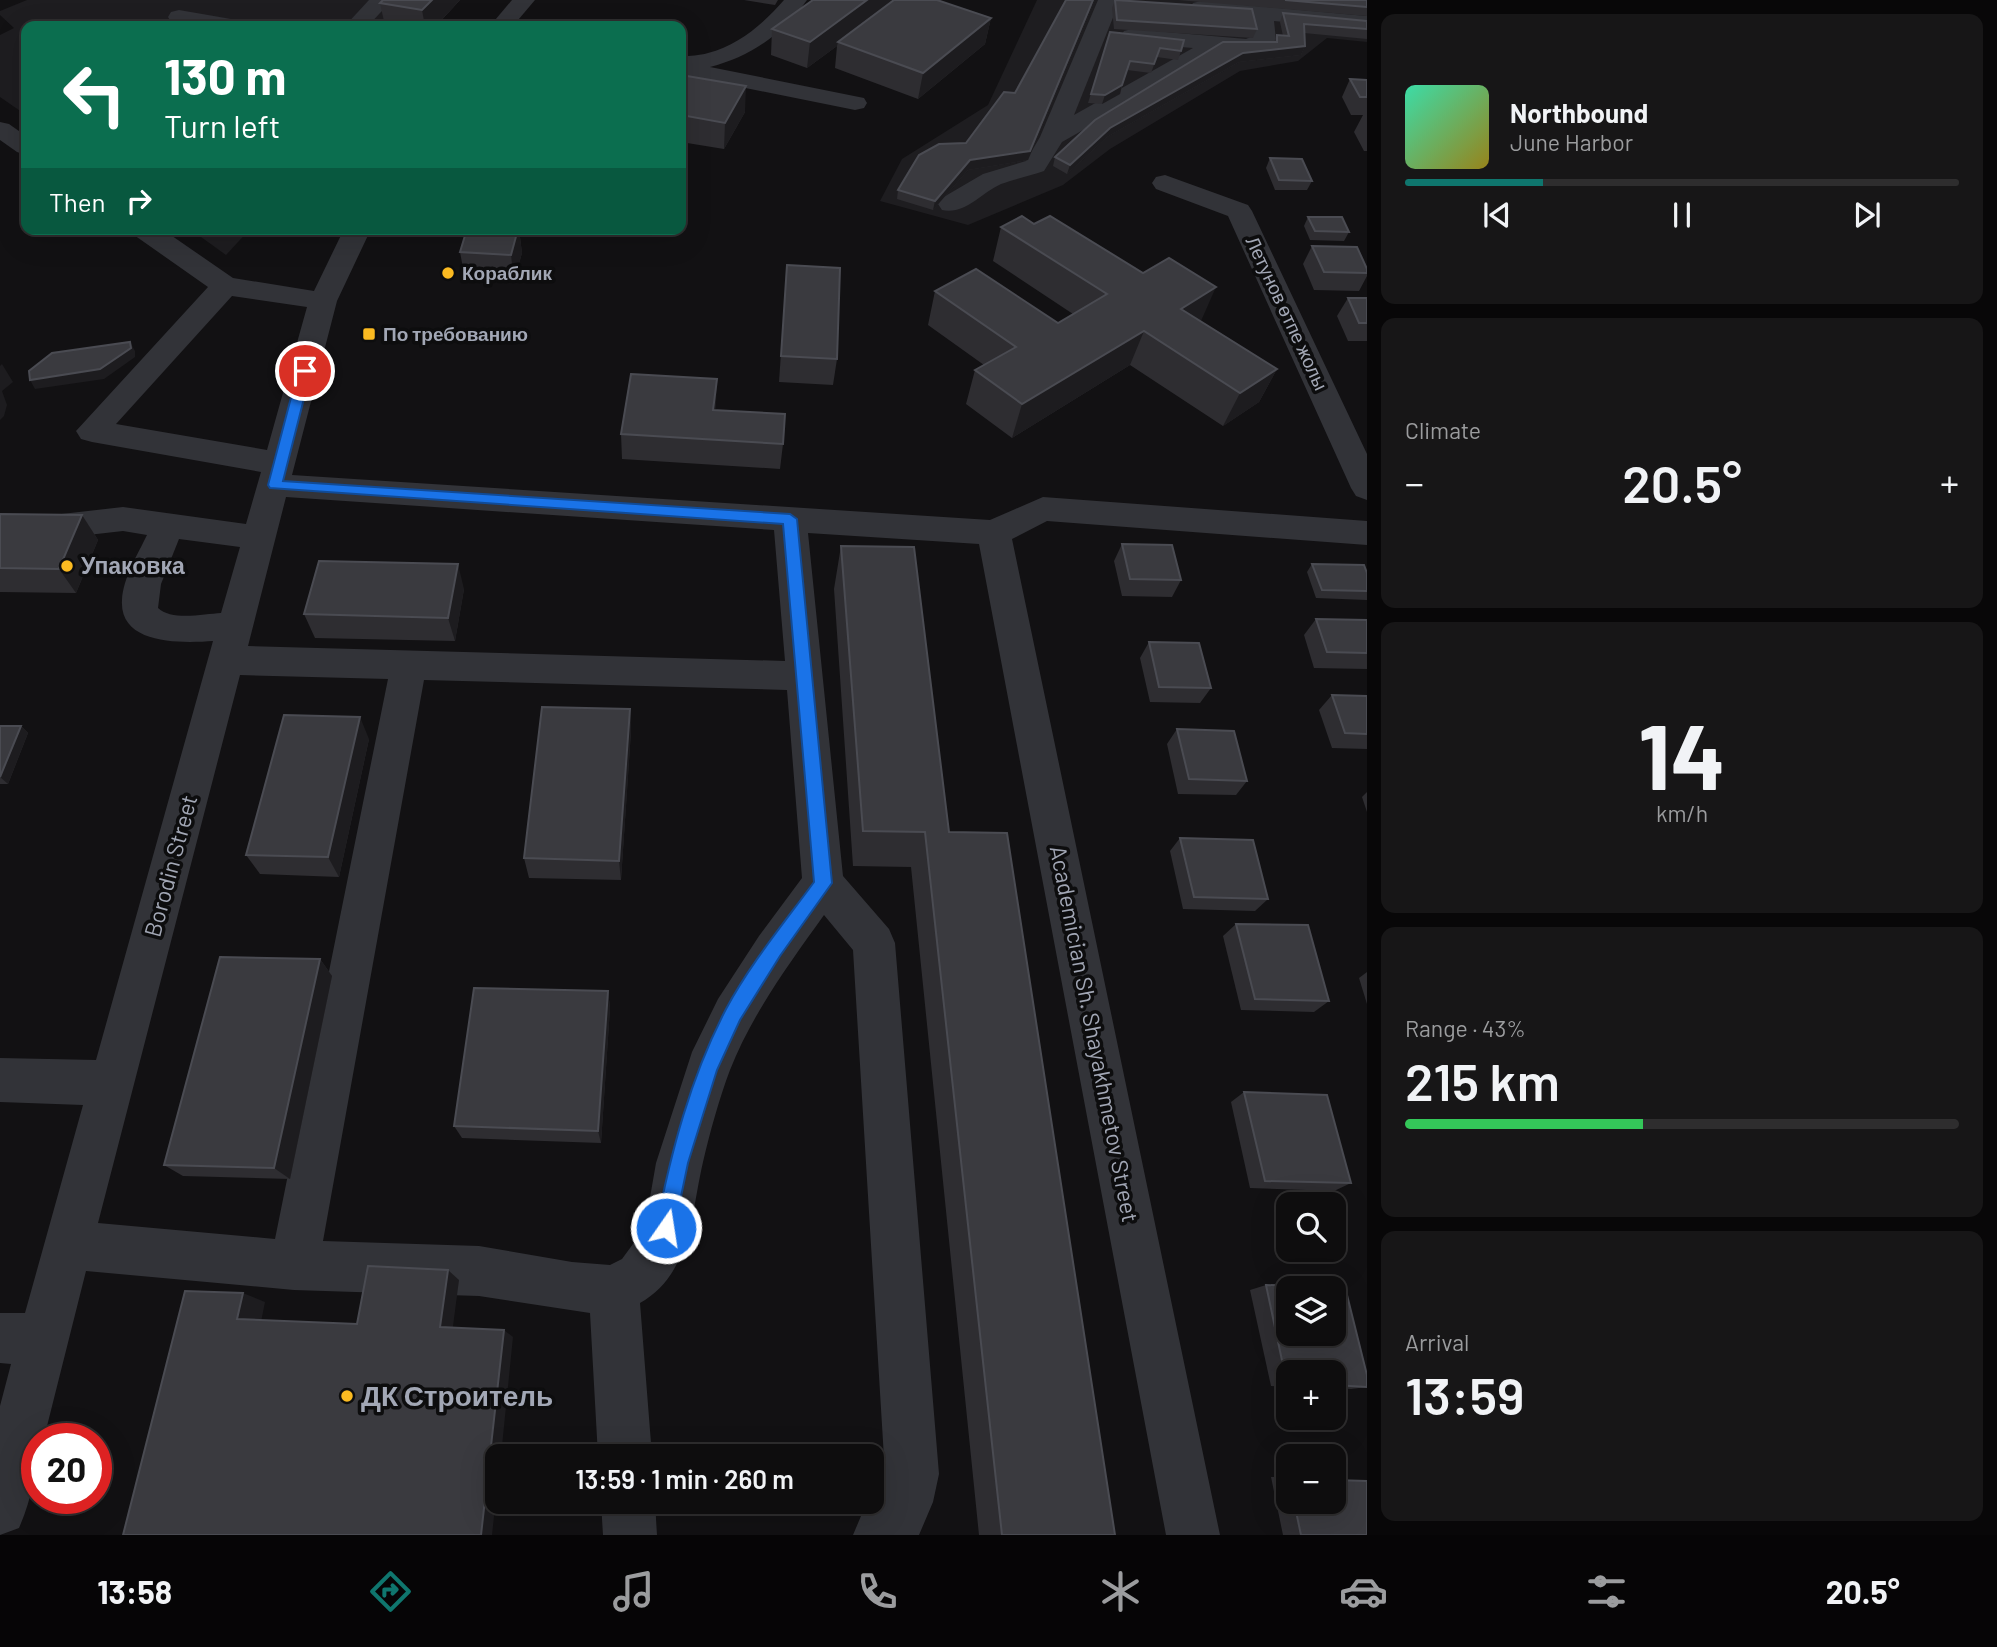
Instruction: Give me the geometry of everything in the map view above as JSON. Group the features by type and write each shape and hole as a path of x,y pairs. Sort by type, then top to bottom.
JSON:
{"street":[{"path":"198,0 178,17 202,21"},
{"path":"361,21 382,0"},
{"path":"505,21 524,0"},
{"path":"686,62 717,59 737,52 782,18 796,0"},
{"path":"951,204 992,179 1035,166 1053,137 1095,33 1116,0"},
{"path":"1181,6 1367,23"},
{"path":"1095,33 1248,46 1265,40 1262,13"},
{"path":"1053,137 1217,44"},
{"path":"686,69 855,103"},
{"path":"0,129 21,144"},
{"name":"Летунов өтпе жолы","path":"1165,183 1239,211 1367,488"},
{"path":"153,235 225,286 323,301"},
{"name":"Borodin Street","path":"0,1509 22,1338 69,1245 323,301 355,235"},
{"path":"225,286 92,431 278,475 790,519 994,533 1043,509 1367,533"},
{"path":"0,533 123,519 261,538"},
{"path":"790,519 823,883 874,943 912,1474 907,1501 896,1523 880,1535"},
{"path":"168,525 139,603 143,617 154,625 169,629 232,643 409,665 804,676"},
{"name":"Academician Sh. Shayakhmetov Street","path":"994,533 1194,1535"},
{"path":"294,1265 409,665"},
{"path":"69,1245 294,1265 479,1271 572,1287 614,1290 639,1276 661,1246 672,1209 678,1163 708,1068 733,1014 774,950 823,883"},
{"path":"0,1080 112,1083"},
{"path":"614,1290 624,1444"},
{"path":"629,1514 630,1535"}],"shaded area":[{"path":"27,0 460,0 441,21 21,21 21,112 0,97 0,35 14,28 0,15 0,11"},
{"path":"1037,0 1367,0 1367,42 1327,38 1298,61 1240,71 1110,149 1063,185 968,225 880,201 902,159 988,105"},
{"path":"198,235 244,235 226,255"}],"building":[{"path":"383,0 432,0 422,10 380,3"},
{"path":"813,0 867,0 810,42 772,29"},
{"path":"894,0 937,0 991,18 923,73 838,42"},
{"path":"1066,0 1093,0 1030,151 970,160 935,201 898,190 919,155 939,144 966,143 1004,92 1015,93"},
{"path":"1115,0 1252,9 1257,29 1117,20"},
{"path":"1285,0 1367,0 1367,7"},
{"path":"1283,13 1367,21 1367,29 1304,24 1305,46 1243,53 1110,128 1070,165 1055,157 1095,120 1223,42 1277,42 1277,35 1289,36"},
{"path":"1110,32 1184,40 1181,51 1160,48 1154,64 1130,61 1122,85 1105,95 1091,94"},
{"path":"686,76 746,86 725,123 686,116"},
{"path":"1350,79 1367,80 1367,97 1360,97"},
{"path":"1270,158 1302,159 1312,181 1279,180"},
{"path":"1022,216 1034,224 1050,216 1143,273 1169,258 1216,287 1181,309 1277,369 1240,393 1144,331 1022,404 975,370 1016,347 935,291 976,269 1058,323 1107,294 1001,227"},
{"path":"1308,217 1342,217 1349,232 1315,231"},
{"path":"465,235 516,235 511,255 460,252"},
{"path":"1312,246 1357,247 1367,273 1324,272"},
{"path":"787,265 840,268 837,359 781,356"},
{"path":"1348,298 1367,298 1367,323 1359,323"},
{"path":"130,342 131,348 100,369 30,380 29,371 52,353"},
{"path":"631,374 717,379 713,410 785,414 783,444 621,434"},
{"path":"0,514 82,515 59,569 0,568"},
{"path":"1122,544 1172,545 1181,580 1130,579"},
{"path":"841,546 914,547 949,832 1007,833 1115,1535 1002,1535 925,832 863,831"},
{"path":"319,561 458,564 448,618 304,614"},
{"path":"1312,564 1364,565 1367,591 1322,590"},
{"path":"1316,619 1367,620 1367,653 1327,652"},
{"path":"1149,642 1199,643 1211,688 1159,687"},
{"path":"1332,695 1367,696 1367,734 1345,733"},
{"path":"542,707 630,709 619,861 524,858"},
{"path":"284,715 360,717 328,857 246,855"},
{"path":"0,726 21,726 0,777"},
{"path":"1177,729 1234,731 1247,781 1189,779"},
{"path":"1180,838 1253,840 1268,899 1194,897"},
{"path":"1236,924 1308,925 1329,1001 1255,999"},
{"path":"220,957 320,959 274,1168 164,1165"},
{"path":"474,988 608,991 598,1131 454,1126"},
{"path":"1244,1092 1327,1095 1351,1183 1265,1181"},
{"name":"ДК Строитель","path":"368,1266 448,1270 440,1327 504,1330 491,1444 485,1444 485,1499 481,1535 123,1535 185,1291 243,1293 237,1319 357,1324"},
{"path":"1266,1285 1276,1285 1276,1332"},
{"path":"1346,1291 1367,1375 1367,1387 1346,1386 1346,1360 1282,1360 1279,1346 1346,1346"},
{"path":"1346,1480 1367,1481 1367,1535 1301,1535 1297,1514 1346,1514"}],"place":[{"name":"Кораблик","path":"448,273"},
{"name":"По требованию","path":"369,334"},
{"name":"Упаковка","path":"67,566"},
{"name":"ДК Строитель","path":"347,1396"}],"route":[{"path":"305,371 275,485 790,519 823,883 774,950 733,1014 708,1068 678,1163 672,1209 666,1228"}]}
